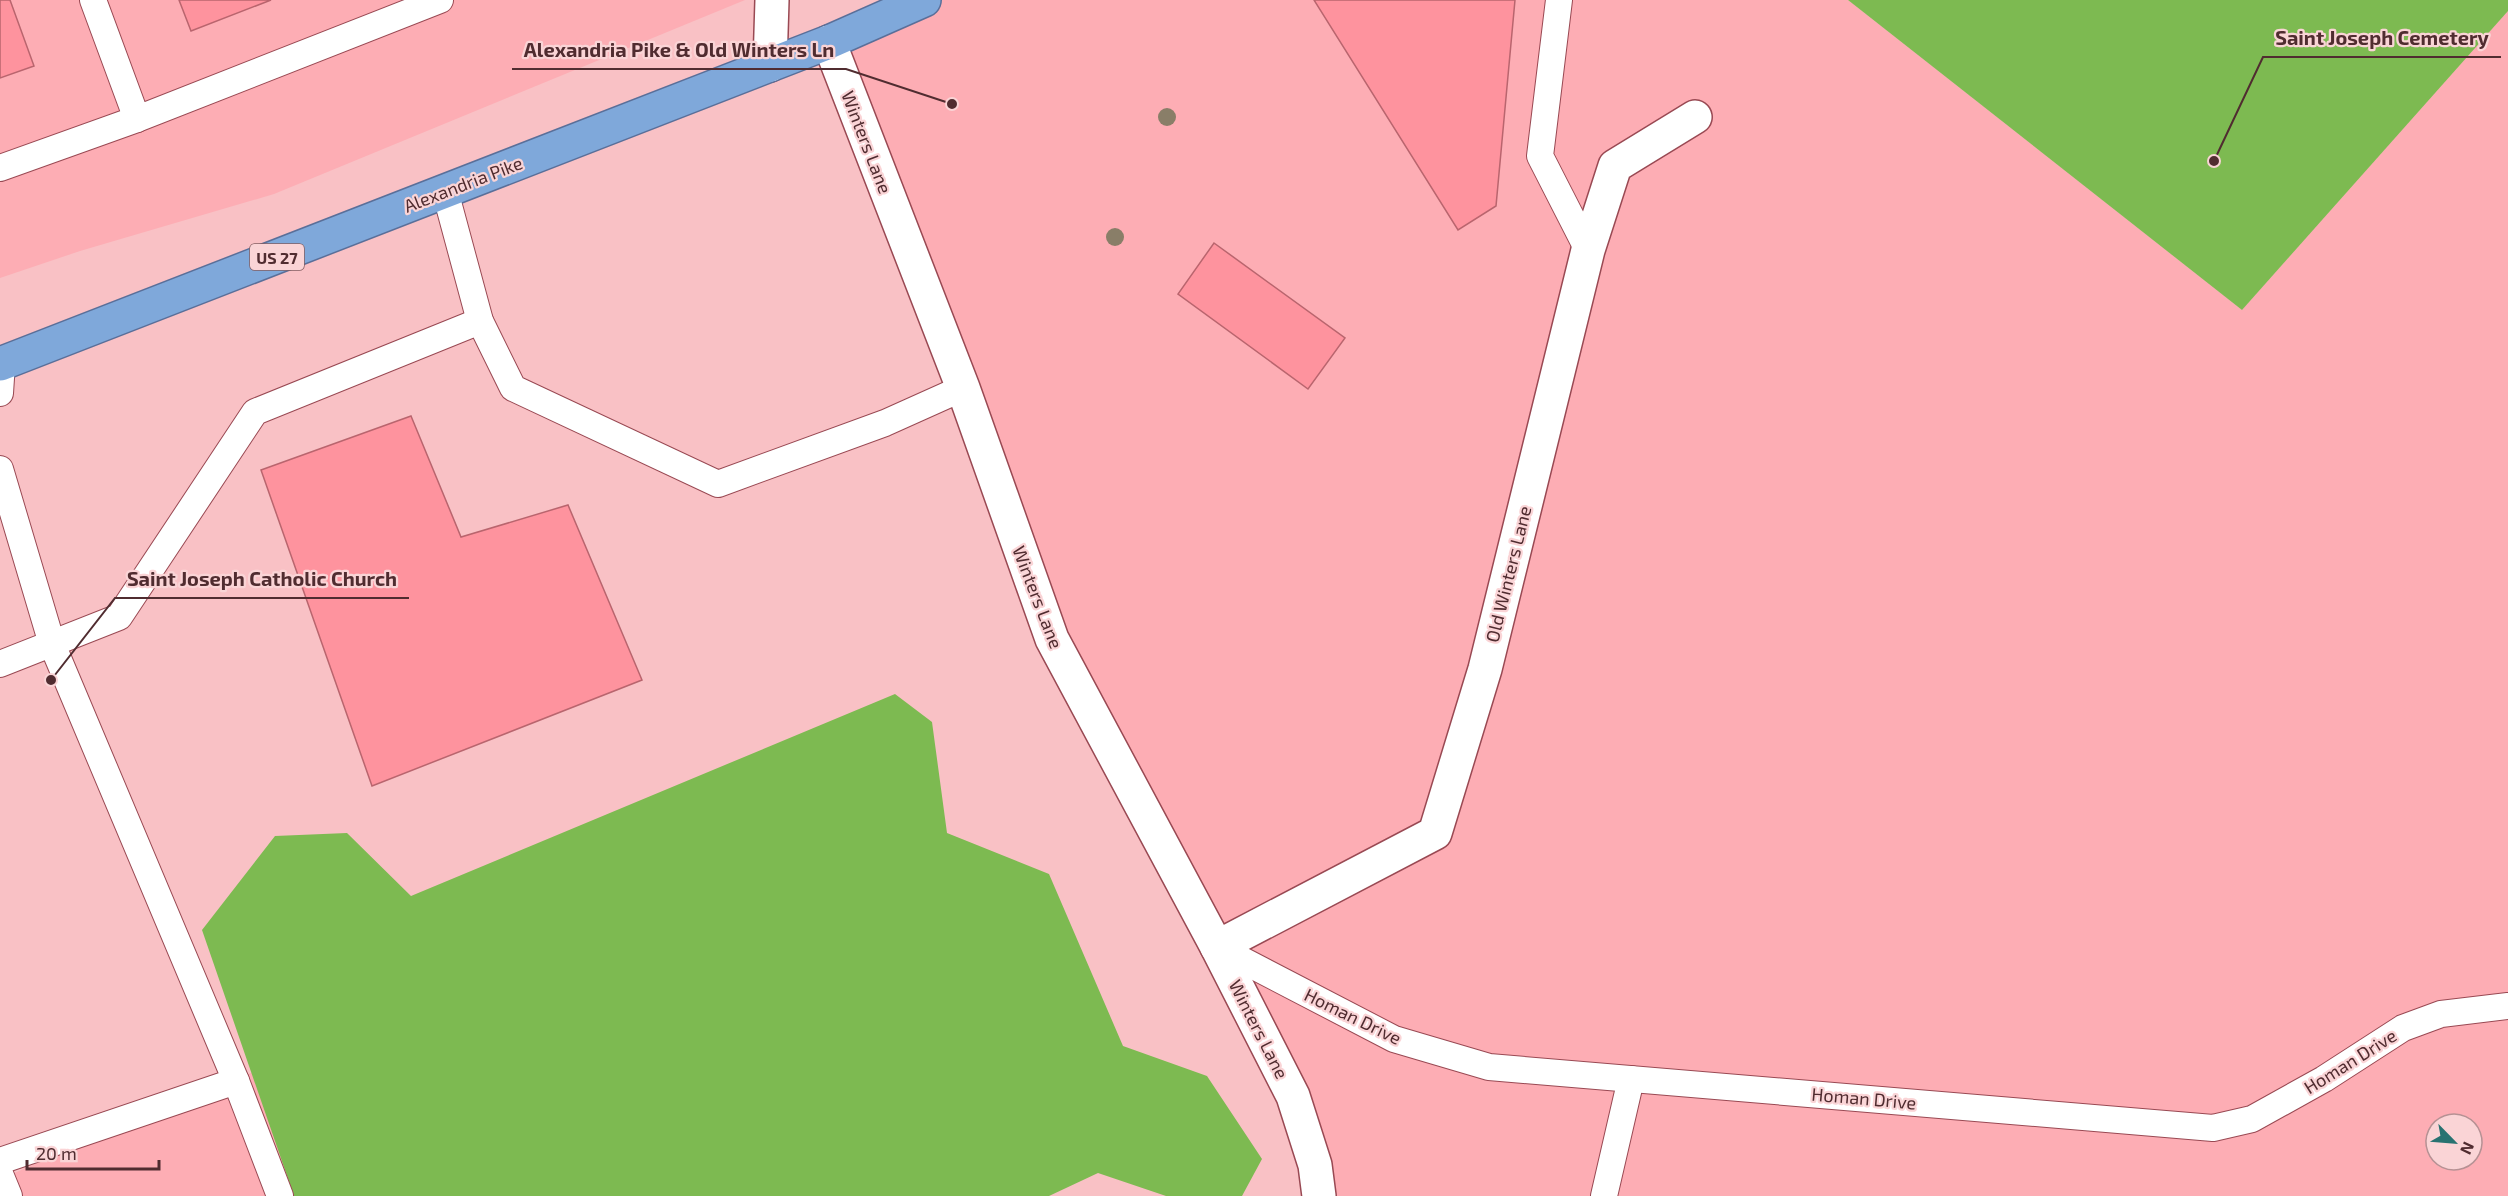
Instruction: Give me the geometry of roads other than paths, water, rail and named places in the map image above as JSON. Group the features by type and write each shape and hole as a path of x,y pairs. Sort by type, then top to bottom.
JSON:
{"highway":[{"name":"Alexandria Pike","path":"1,373 445,191 829,42 901,4"}],"street":[{"path":"770,65 772,0"},
{"name":"Winters Lane","path":"829,42 963,388 1052,639 1217,947 1293,1096 1316,1165 1319,1196"},
{"name":"Old Winters Lane","path":"1217,947 1436,833 1485,669 1588,250 1615,166 1695,117"}],"lane":[{"path":"93,0 137,118"},
{"path":"0,168 137,118 440,0"},
{"path":"1559,0 1540,156 1588,250"},
{"path":"445,191 480,321 513,388 718,484 885,423 963,388"},
{"path":"0,664 119,617 255,412 480,321"},
{"path":"0,469 52,644 236,1081 280,1196"},
{"name":"Homan Drive","path":"1217,947 1394,1039 1489,1067 2213,1128 2252,1119 2324,1079 2403,1028 2441,1014 2508,1006"},
{"path":"1604,1196 1631,1079"},
{"path":"0,1161 236,1081"},
{"path":"0,1174 9,1196"}],"place":[{"name":"Alexandria Pike & Old Winters Ln","path":"952,104"},
{"name":"Saint Joseph Cemetery","path":"2214,161"},
{"name":"Saint Joseph Catholic Church","path":"51,680"}]}
